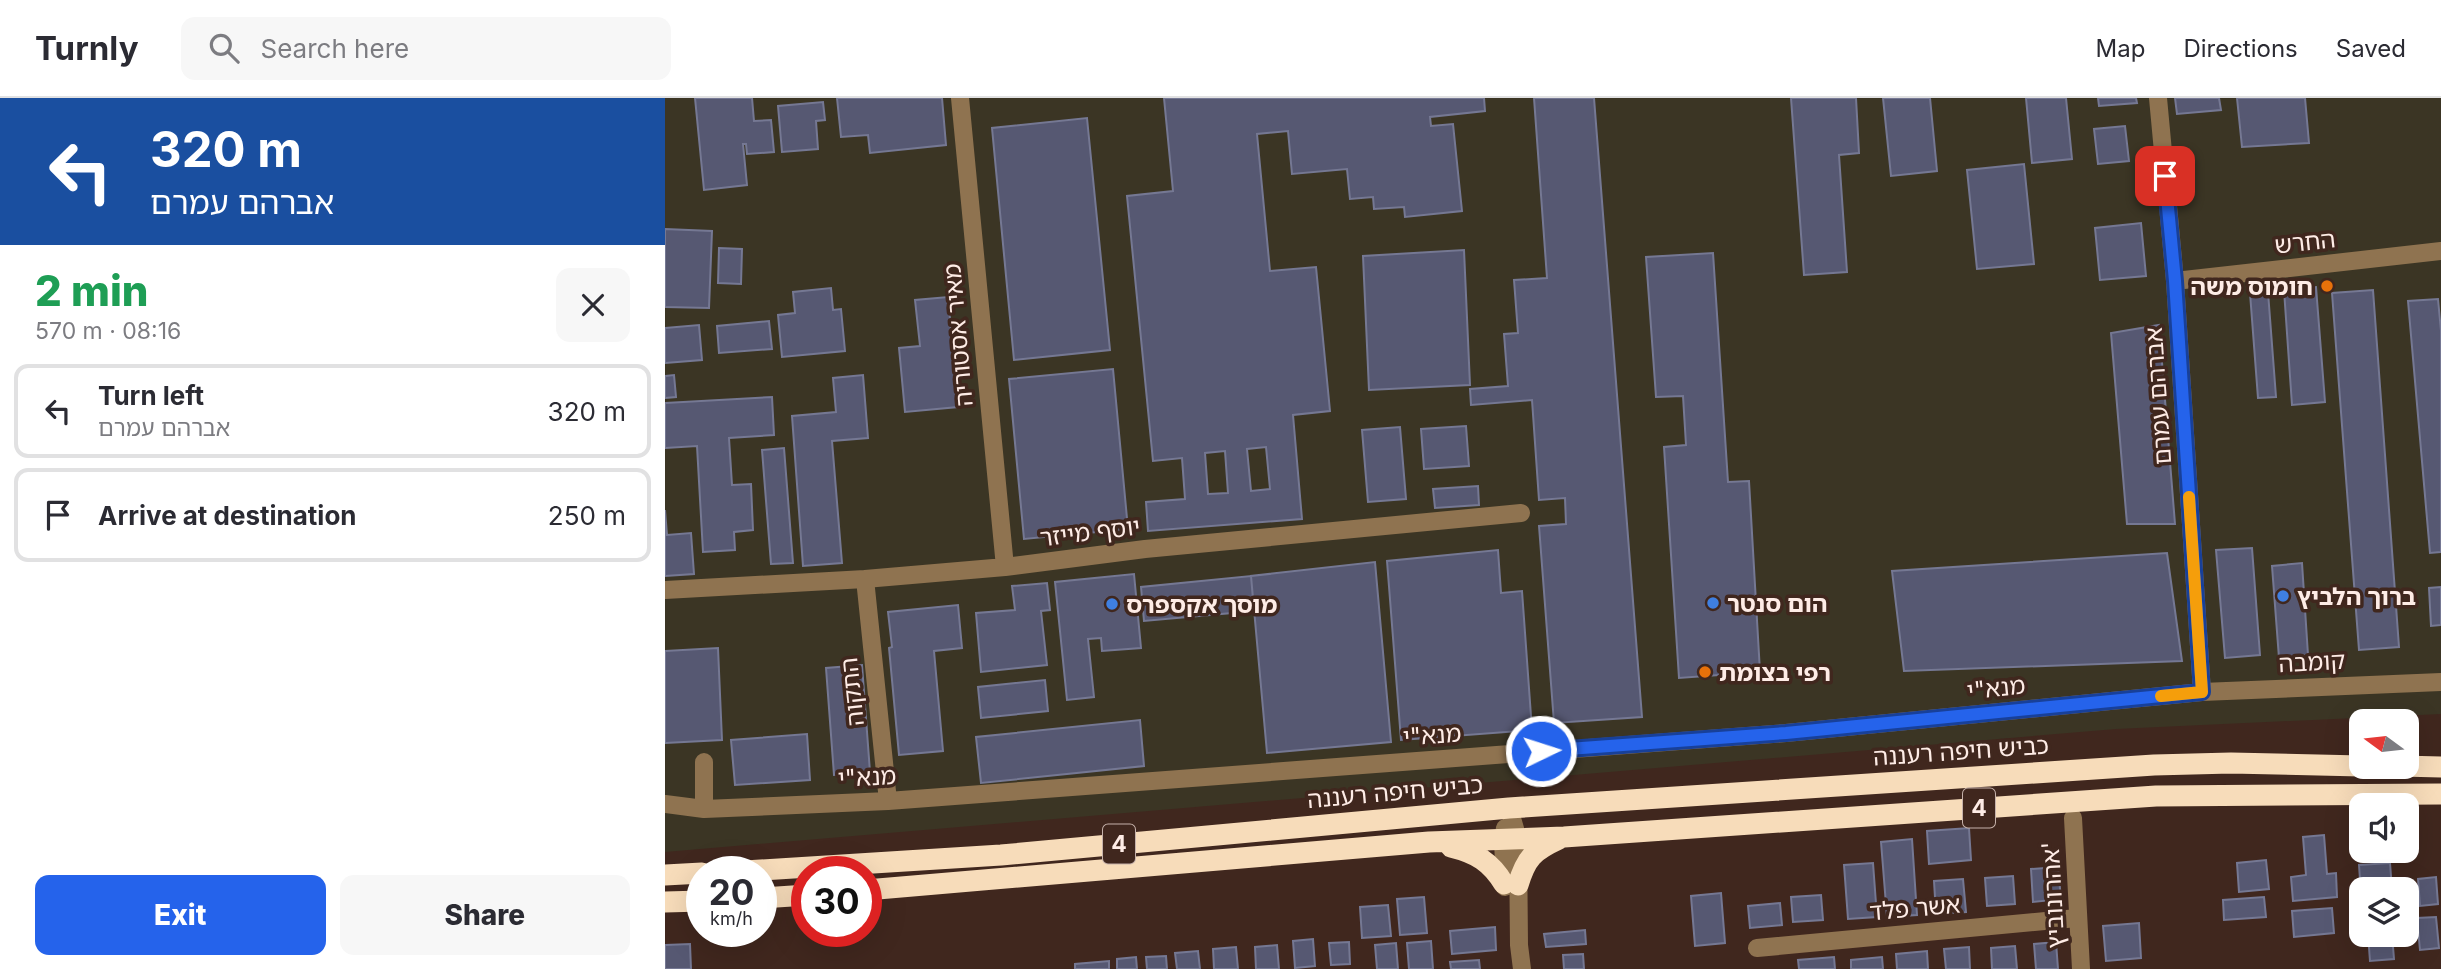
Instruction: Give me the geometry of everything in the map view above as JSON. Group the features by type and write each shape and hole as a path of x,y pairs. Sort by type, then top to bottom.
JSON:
{"highway":[{"path":"2419,764 2441,757"},
{"name":"כביש חיפה רעננה","path":"777,869 1001,855 1509,808 2154,765 2231,763 2349,766"},
{"path":"2419,767 2441,767"},
{"name":"4","path":"882,889 1429,842 1564,837 2156,796 2441,794"},
{"path":"1429,842 1468,851 1485,859 1511,884 1529,858 1541,847 1564,837"},
{"path":"665,875 686,874"},
{"path":"665,902 686,901"}],"street":[{"name":"מאיר אסטוריה","path":"960,98 1005,567"},
{"name":"אברהם עמרם","path":"2158,98 2175,281 2202,692"},
{"name":"החרש","path":"2175,281 2441,251"},
{"name":"יוסף מייזר","path":"665,590 865,579 1005,567 1145,549 1521,513"},
{"name":"התקוה","path":"865,579 888,800"},
{"name":"קומבה","path":"2202,692 2435,683"},
{"name":"מנא\"י","path":"665,804 704,809 888,800 1786,733 2202,692"},
{"path":"704,762 704,809"},
{"path":"1509,808 1511,884 1522,969"},
{"name":"אהרונוביץ'","path":"2073,818 2081,969"},
{"name":"אשר פלד","path":"1757,948 2077,918"}],"shaded area":[{"path":"665,98 2441,98 2441,714 2419,715 2419,709 2349,709 2349,718 2116,729 665,852"}],"building":[{"path":"695,98 752,98 754,121 771,120 774,152 747,154 746,144 743,144 747,185 704,190"},
{"path":"837,98 942,98 946,145 870,153 868,135 841,137"},
{"path":"1164,98 1484,98 1485,111 1430,117 1431,126 1453,124 1462,211 1405,217 1404,207 1374,209 1373,197 1350,199 1347,169 1292,174 1288,131 1257,134 1270,271 1316,267 1330,411 1293,415 1302,519 1148,531 1146,502 1185,499 1182,458 1153,461 1127,196 1173,191","holes":["1266,447 1270,489 1251,491 1247,449","1225,451 1228,493 1208,494 1205,453"]},
{"path":"1534,98 1594,98 1642,717 1554,723 1539,526 1566,524 1565,498 1539,500 1532,400 1471,405 1470,389 1508,386 1504,334 1518,333 1514,280 1547,278"},
{"path":"1791,98 1856,98 1859,153 1839,155 1847,272 1804,275"},
{"path":"1883,98 1930,98 1937,171 1891,176"},
{"path":"2026,98 2066,98 2072,159 2032,163"},
{"path":"2098,98 2136,98 2137,103 2099,106"},
{"path":"2175,98 2219,98 2221,110 2177,114"},
{"path":"2237,98 2305,98 2309,143 2242,147"},
{"path":"823,102 825,120 816,121 818,149 782,152 778,106"},
{"path":"1087,118 1110,350 1014,360 992,128"},
{"path":"2125,126 2129,161 2098,164 2094,129"},
{"path":"2024,164 2034,264 1977,269 1967,170"},
{"path":"2141,223 2146,276 2100,280 2095,228"},
{"path":"665,229 712,231 709,308 665,307"},
{"path":"719,248 742,249 741,284 718,283"},
{"path":"1464,250 1470,385 1369,390 1363,256"},
{"path":"1713,253 1728,482 1749,481 1760,672 1679,678 1664,447 1686,445 1683,396 1656,397 1646,257"},
{"path":"2316,287 2325,402 2292,405 2284,290"},
{"path":"831,288 833,310 841,309 845,351 782,357 778,315 795,313 793,292"},
{"path":"2373,290 2399,647 2359,650 2332,293"},
{"path":"2268,292 2276,397 2258,398 2250,293"},
{"path":"948,297 958,407 905,412 899,348 920,346 915,300"},
{"path":"2438,299 2441,331 2441,552 2430,553 2408,301"},
{"path":"769,321 772,349 719,353 717,326"},
{"path":"699,325 702,360 665,363 665,328"},
{"path":"2159,325 2175,524 2127,524 2111,333"},
{"path":"1113,369 1128,529 1024,539 1009,379"},
{"path":"674,375 676,397 665,398 665,376"},
{"path":"863,375 868,438 832,441 842,563 803,566 792,416 836,412 833,378"},
{"path":"772,397 774,435 729,438 732,485 751,484 753,530 734,532 735,550 703,552 697,446 665,448 665,403"},
{"path":"1466,426 1469,466 1424,469 1421,429"},
{"path":"1400,427 1406,499 1368,502 1362,430"},
{"path":"784,448 793,563 771,564 762,450"},
{"path":"1478,486 1479,505 1435,508 1433,489"},
{"path":"665,510 667,535 691,533 694,574 665,576"},
{"path":"2252,548 2260,655 2225,658 2216,550"},
{"path":"1498,550 1501,593 1522,591 1532,730 1401,740 1387,561"},
{"path":"2167,553 2182,661 1904,671 1892,571"},
{"path":"1375,562 1391,742 1267,753 1251,576"},
{"path":"2302,563 2308,655 2279,658 2272,566"},
{"path":"1134,574 1141,648 1102,651 1101,638 1088,639 1094,697 1067,700 1055,582"},
{"path":"1251,576 1254,611 1144,621 1141,587"},
{"path":"1047,583 1050,610 1041,611 1047,665 981,672 976,613 1015,610 1012,586"},
{"path":"2441,587 2441,625 2431,626 2429,588"},
{"path":"958,605 962,648 934,651 943,751 899,755 888,612"},
{"path":"718,648 722,740 665,743 665,651"},
{"path":"862,665 870,772 834,775 826,668"},
{"path":"1045,680 1048,711 981,718 978,687"},
{"path":"1140,720 1144,766 981,783 976,737"},
{"path":"807,734 810,780 735,785 731,740"},
{"path":"1969,828 1971,860 1929,864 1927,831"},
{"path":"2324,835 2327,874 2336,873 2337,897 2293,901 2291,877 2306,875 2303,837"},
{"path":"1912,839 1917,915 1887,917 1881,842"},
{"path":"2266,860 2269,889 2239,892 2237,863"},
{"path":"1873,863 1877,917 1848,919 1844,865"},
{"path":"2390,863 2391,877 2360,877 2359,865"},
{"path":"2058,867 2061,899 2033,902 2031,869"},
{"path":"2013,876 2015,904 1987,906 1985,878"},
{"path":"2436,877 2438,904 2420,906 2419,879"},
{"path":"1963,879 1966,912 1936,914 1934,881"},
{"path":"1721,893 1725,943 1695,946 1691,896"},
{"path":"1821,895 1823,920 1793,922 1791,897"},
{"path":"1424,897 1427,933 1400,935 1397,899"},
{"path":"2264,897 2266,917 2224,920 2223,900"},
{"path":"1780,903 1782,925 1750,928 1748,906"},
{"path":"1388,905 1391,936 1362,938 1360,907"},
{"path":"2332,908 2334,933 2294,937 2292,911"},
{"path":"2436,917 2439,948 2420,950 2419,918"},
{"path":"2139,923 2141,958 2106,961 2103,926"},
{"path":"1495,927 1496,950 1452,954 1450,931"},
{"path":"1585,930 1586,944 1546,947 1544,934"},
{"path":"1313,939 1315,966 1295,968 1293,941"},
{"path":"1431,941 1433,969 1409,969 1407,943"},
{"path":"1349,942 1350,964 1331,965 1329,943"},
{"path":"2056,942 2058,969 2036,969 2034,944"},
{"path":"1396,943 1398,969 1377,969 1375,945"},
{"path":"686,944 686,947 690,947 691,969 665,969 665,945"},
{"path":"1277,945 1279,969 1256,969 1255,947"},
{"path":"2015,946 2017,969 1992,969 1991,948"},
{"path":"1236,947 1238,969 1214,969 1213,949"},
{"path":"1969,947 1970,969 1946,969 1944,949"},
{"path":"2369,947 2393,947 2394,959 2370,961"},
{"path":"1198,951 1200,969 1177,969 1175,953"},
{"path":"1927,951 1928,969 1897,969 1896,954"},
{"path":"1583,954 1584,969 1564,969 1563,955"},
{"path":"1166,956 1167,969 1147,969 1146,957"},
{"path":"1136,957 1137,969 1117,969 1117,959"},
{"path":"1834,957 1835,969 1799,969 1798,960"},
{"path":"1882,957 1883,969 1851,969 1851,960"},
{"path":"1479,960 1480,969 1451,969 1450,962"},
{"path":"1109,961 1109,969 1075,969 1075,964"}],"slow traffic":[{"path":"2161,696 2202,692 2189,497"}],"place":[{"name":"חומוס משה","path":"2327,286"},
{"name":"ברוך הלביץ","path":"2283,596"},
{"name":"הום סנטר","path":"1713,603"},
{"name":"מוסך אקספרס","path":"1112,604"},
{"name":"רפי בצומת","path":"1705,672"}],"route":[{"path":"1541,751 1786,733 2202,692 2175,281 2165,176"}]}
